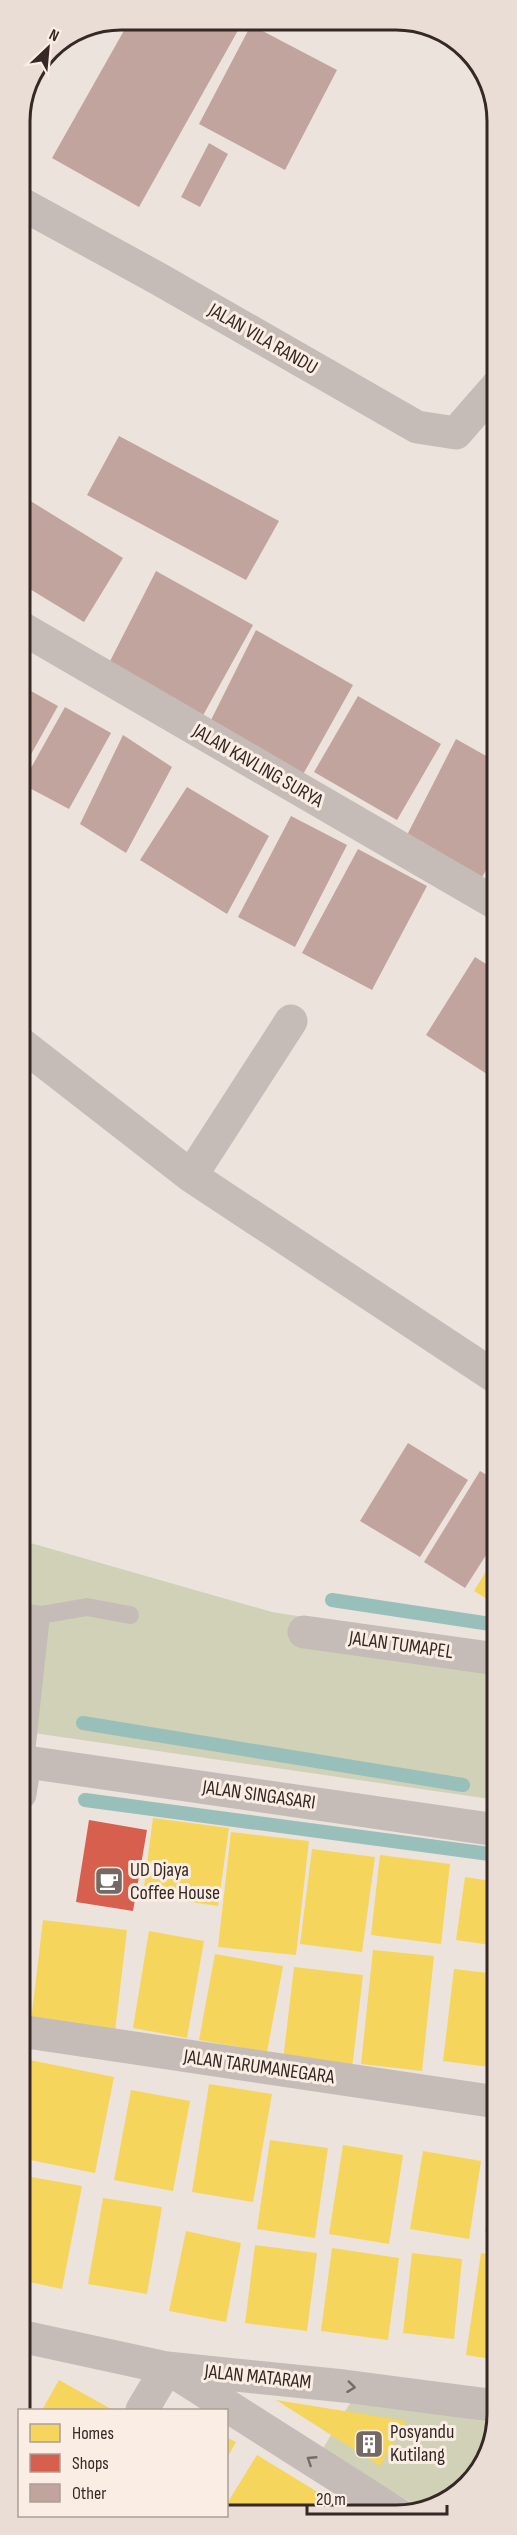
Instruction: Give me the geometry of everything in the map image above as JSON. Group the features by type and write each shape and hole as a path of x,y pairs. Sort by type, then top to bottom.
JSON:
{"street":[{"name":"JALAN VILA RANDU","path":"30,208 157,278 417,427 456,433 487,397"},
{"name":"JALAN KAVLING SURYA","path":"30,633 487,898"},
{"path":"191,1176 291,1021"},
{"path":"30,1051 191,1176 487,1371"},
{"name":"JALAN TUMAPEL","path":"304,1632 487,1658"},
{"name":"JALAN SINGASARI","path":"30,1762 487,1829"},
{"name":"JALAN TARUMANEGARA","path":"30,2032 487,2101"},
{"name":"JALAN MATARAM","path":"30,2338 167,2368 344,2386 487,2405"},
{"path":"142,2409 167,2368 223,2409"},
{"path":"228,2412 353,2503"}],"lane":[{"path":"30,1613 41,1615 87,1606 130,1615"},
{"path":"30,1704 41,1615"}],"green space":[{"path":"30,1543 272,1612 487,1646 487,1799 30,1732"},
{"path":"352,2400 487,2422 478,2454 460,2478 436,2496 413,2503 322,2450"}],"building: Homes":[{"path":"487,1570 487,1599 474,1591"},
{"path":"153,1818 229,1828 218,1906 143,1895"},
{"path":"231,1832 309,1841 296,1955 218,1947"},
{"path":"312,1849 375,1857 362,1952 300,1944"},
{"path":"380,1855 450,1864 441,1944 371,1935"},
{"path":"465,1877 487,1880 487,1945 456,1940"},
{"path":"43,1920 127,1930 114,2040 30,2030"},
{"path":"149,1931 204,1941 187,2038 133,2028"},
{"path":"373,1950 434,1956 422,2071 361,2064"},
{"path":"215,1954 283,1966 267,2052 199,2040"},
{"path":"294,1967 363,1975 352,2069 283,2060"},
{"path":"454,1969 487,1973 487,2067 443,2061"},
{"path":"30,2060 114,2077 95,2173 30,2160"},
{"path":"209,2084 272,2094 253,2202 192,2192"},
{"path":"131,2090 190,2101 173,2191 114,2180"},
{"path":"270,2140 328,2148 315,2238 257,2229"},
{"path":"343,2145 403,2155 389,2244 329,2234"},
{"path":"423,2151 481,2161 469,2239 410,2229"},
{"path":"30,2177 82,2186 62,2289 30,2282"},
{"path":"103,2198 162,2207 147,2294 88,2284"},
{"path":"186,2231 241,2243 226,2322 169,2311"},
{"path":"255,2245 317,2253 307,2331 245,2323"},
{"path":"332,2248 399,2258 388,2340 321,2331"},
{"path":"412,2253 462,2259 454,2339 403,2333"},
{"path":"481,2253 487,2254 487,2358 466,2355"},
{"path":"59,2380 111,2409 43,2409"},
{"name":"Posyandu Kutilang","path":"276,2400 406,2421 380,2466"},
{"path":"228,2438 236,2442 228,2456"},
{"path":"257,2455 329,2499 325,2505 228,2505"}],"building: Shops":[{"name":"UD Djaya Coffee House","path":"89,1820 147,1830 133,1911 76,1902"}],"building: Other":[{"path":"124,30 238,30 139,207 52,158"},
{"path":"248,30 261,30 337,70 285,170 199,124"},
{"path":"209,143 228,154 200,207 181,197"},
{"path":"119,436 279,521 246,580 87,495"},
{"path":"30,501 123,558 84,622 30,589"},
{"path":"156,571 253,625 201,719 107,667"},
{"path":"256,630 353,685 301,778 208,726"},
{"path":"30,691 58,706 30,756"},
{"path":"358,696 441,744 397,820 314,772"},
{"path":"65,707 111,733 69,809 30,788 30,770"},
{"path":"123,735 172,767 126,853 80,824"},
{"path":"456,739 487,756 487,868 479,883 405,839"},
{"path":"187,787 269,836 227,914 140,860"},
{"path":"291,816 347,845 295,947 238,917"},
{"path":"358,849 427,886 372,990 302,953"},
{"path":"475,957 487,965 487,1074 426,1035"},
{"path":"408,1443 468,1480 420,1557 360,1521"},
{"path":"480,1471 487,1475 487,1554 465,1588 424,1562"}],"waterway":[{"path":"332,1600 487,1623"},
{"path":"83,1723 463,1785"},
{"path":"85,1800 487,1854"}],"place":[{"name":"UD Djaya Coffee House","path":"109,1881"},
{"name":"Posyandu Kutilang","path":"369,2444"}]}
